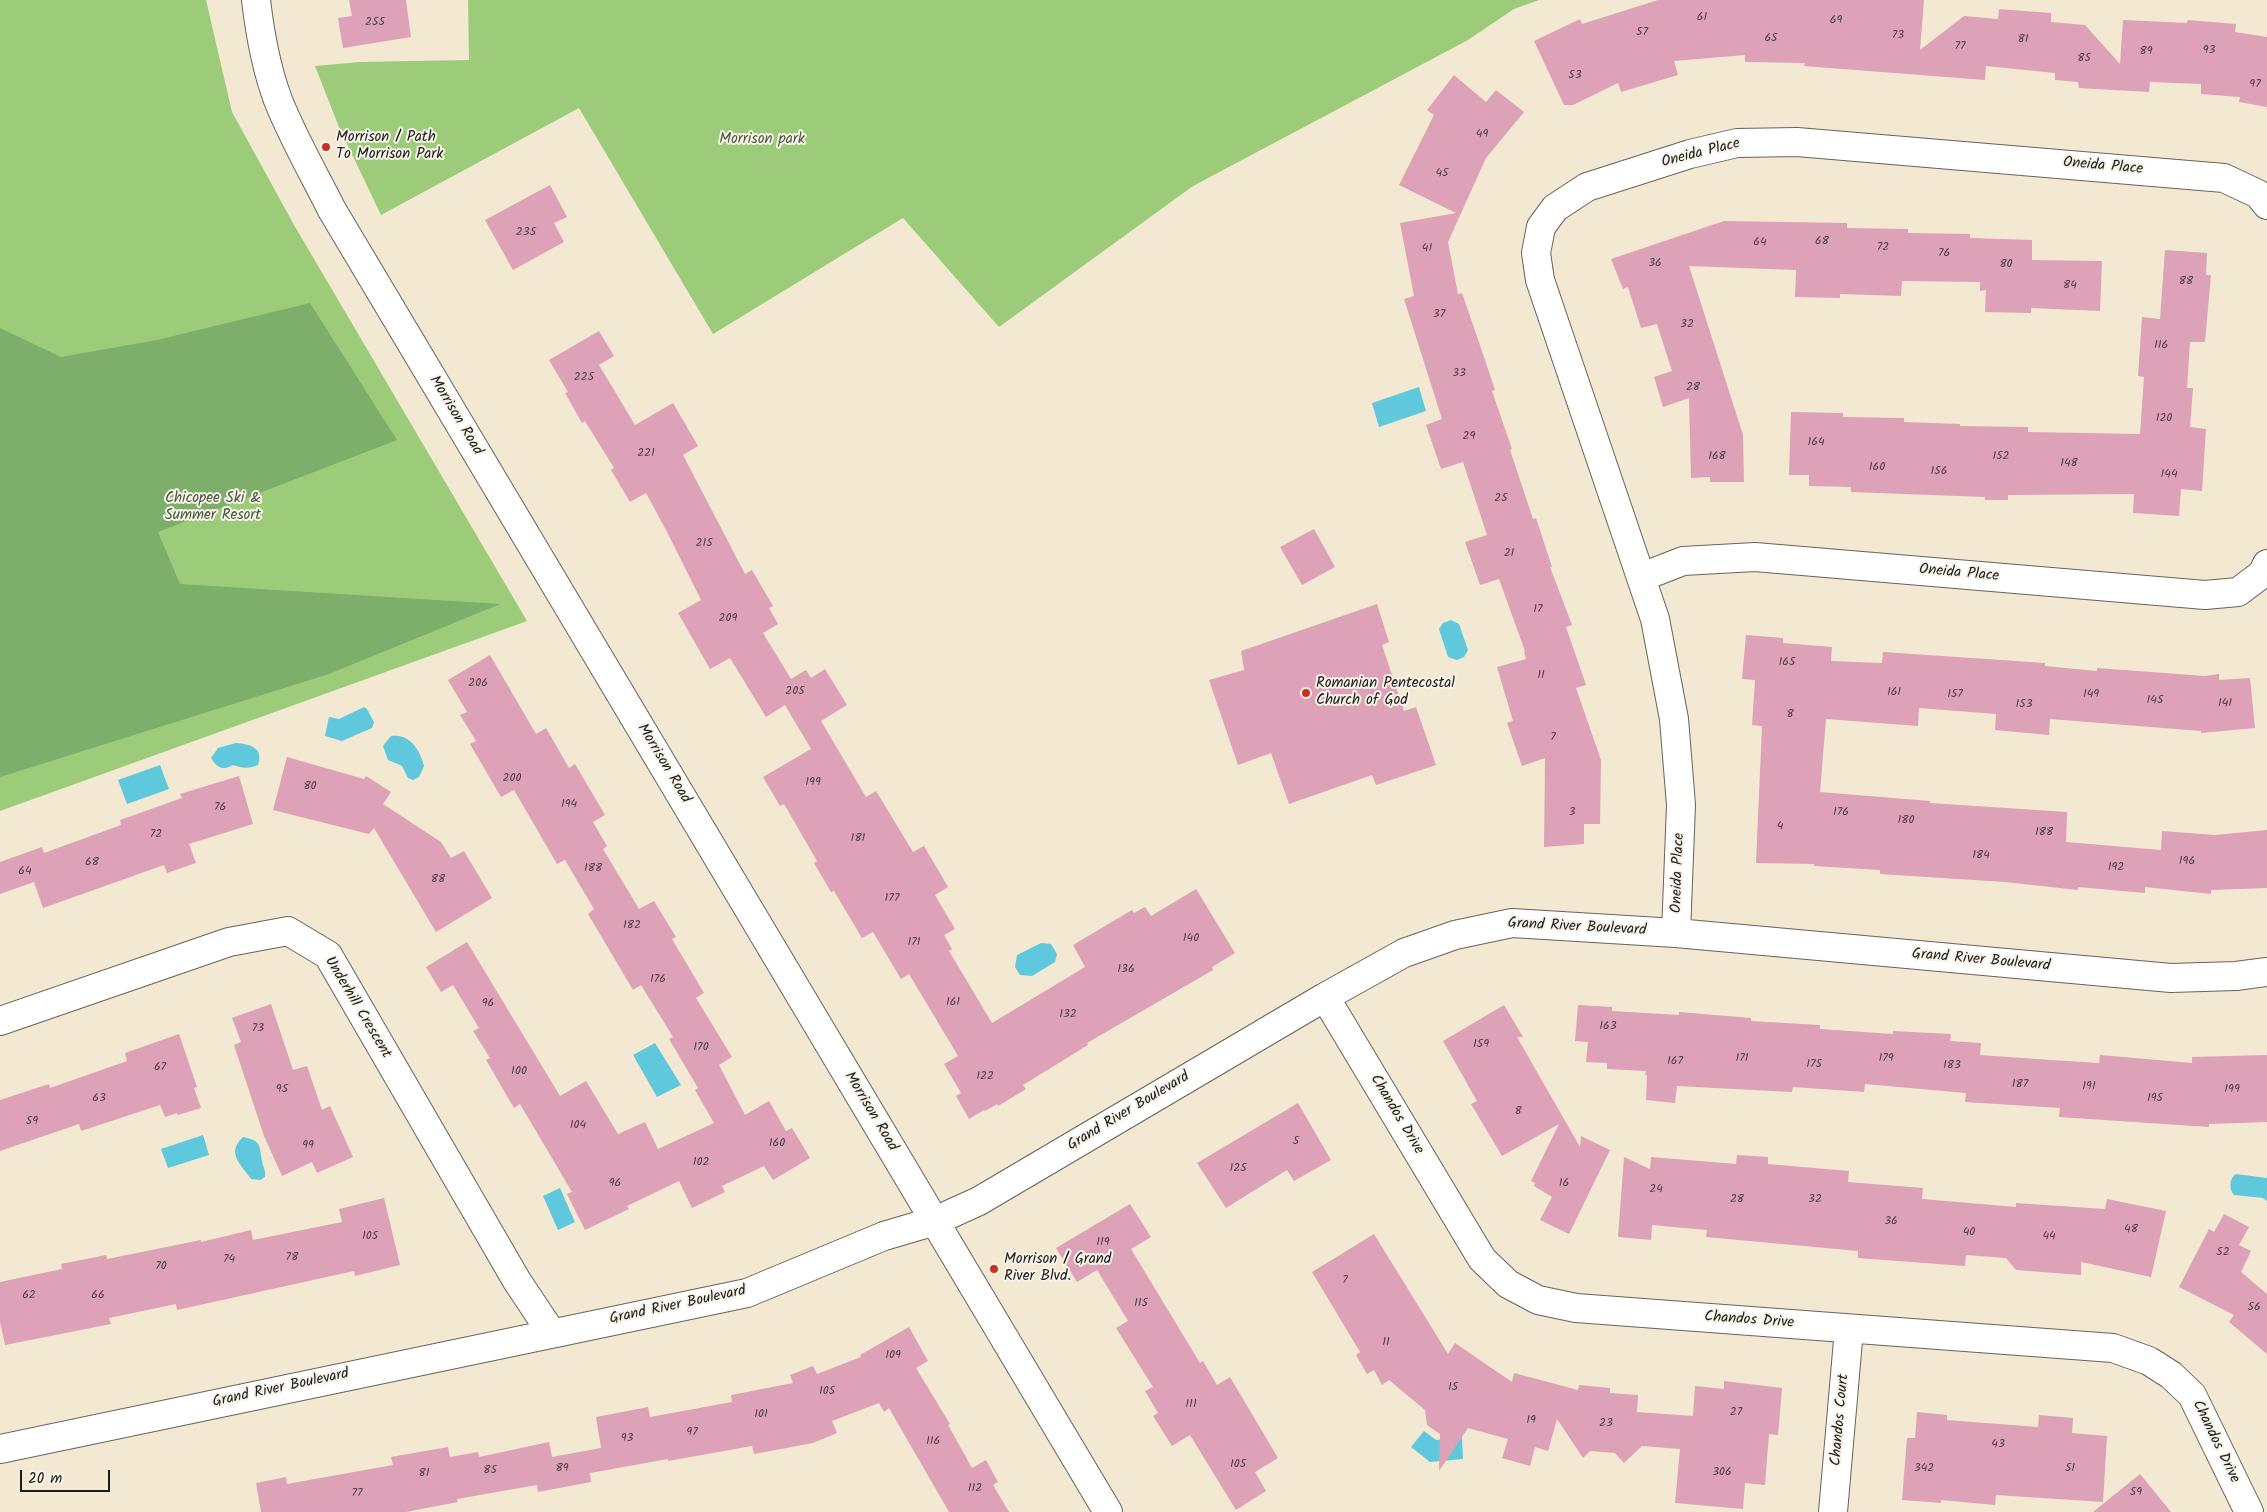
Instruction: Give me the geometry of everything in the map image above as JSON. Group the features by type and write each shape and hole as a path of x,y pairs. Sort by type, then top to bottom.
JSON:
{"street":[{"name":"Morrison Road","path":"256,0 261,39 278,98 293,134 332,210 1108,1512"},
{"name":"Oneida Place","path":"1676,933 1682,805 1674,719 1655,619 1540,280 1536,253 1542,227 1555,208 1587,187 1690,154 1737,142 1797,142 2224,178 2258,194 2267,205"},
{"name":"Oneida Place","path":"1642,577 1683,561 1755,557 2205,595 2238,592 2262,574 2267,564"},
{"name":"Grand River Boulevard","path":"0,1449 551,1332 747,1293 884,1236 935,1221 979,1201 1324,997 1404,953 1455,935 1512,922 1676,933 2171,978 2236,976 2267,972"},
{"name":"Underhill Crescent","path":"0,1021 229,942 288,931 328,955 518,1281 551,1332"},
{"name":"Chandos Drive","path":"1324,997 1482,1259 1508,1284 1538,1300 1576,1308 2113,1348 2150,1361 2171,1375 2192,1395 2249,1512"},
{"name":"Chandos Court","path":"1833,1512 1849,1329"}],"green space":[{"name":"Chicopee Ski & Summer Resort","path":"0,0 206,0 232,112 294,225 527,621 0,811"},
{"name":"Morrison park","path":"468,0 1539,0 1514,9 1468,40 1193,186 999,327 903,218 713,334 579,108 381,215 339,127 315,66 360,62 469,60"},
{"path":"310,303 397,440 158,532 180,584 500,604 329,674 0,777 0,328 61,357 157,340"}],"water":[{"path":"1419,387 1426,411 1379,427 1372,403"},
{"path":"1451,620 1459,624 1468,650 1464,657 1457,660 1448,657 1439,629 1443,623"},
{"path":"364,707 374,722 372,728 342,741 325,736 329,717 339,719"},
{"path":"391,736 404,737 417,749 424,766 419,777 413,780 408,778 402,766 388,760 383,746"},
{"path":"236,743 246,744 257,751 259,755 258,765 245,768 233,765 223,768 211,758 218,748"},
{"path":"160,765 169,789 127,804 118,780"},
{"path":"1041,943 1051,944 1057,954 1055,962 1032,976 1020,975 1015,967 1017,955"},
{"path":"655,1043 681,1085 657,1097 633,1055"},
{"path":"203,1135 209,1155 168,1168 161,1149"},
{"path":"243,1137 254,1140 260,1147 265,1177 260,1180 251,1179 239,1163 235,1153 238,1143"},
{"path":"2236,1174 2267,1178 2267,1201 2263,1198 2234,1195 2230,1184"},
{"path":"560,1188 575,1222 558,1230 543,1196"},
{"path":"1424,1431 1436,1440 1462,1437 1463,1459 1430,1462 1411,1447"}],"building":[{"path":"349,0 406,0 411,37 343,48 338,18 352,16"},
{"path":"1658,0 1924,0 1920,50 1964,16 1998,19 1999,9 2051,13 2051,22 2085,25 2120,64 2123,20 2187,23 2188,20 2236,24 2235,32 2267,37 2267,107 2239,102 2240,97 2201,94 2201,84 2150,82 2149,92 2079,88 2078,82 2055,80 2055,73 1986,66 1985,80 1804,66 1805,63 1745,62 1745,55 1674,61 1678,75 1621,92 1618,83 1573,105 1564,105 1534,41 1580,19 1582,24"},
{"path":"1454,75 1486,102 1496,90 1524,112 1486,158 1448,242 1458,294 1462,293 1495,390 1492,391 1512,449 1510,450 1533,519 1536,518 1552,567 1550,567 1572,625 1566,627 1586,685 1576,688 1601,760 1600,824 1584,824 1584,844 1544,847 1545,758 1522,766 1507,723 1513,721 1497,667 1526,659 1525,651 1499,579 1480,585 1465,542 1487,535 1463,462 1441,469 1426,425 1442,419 1404,299 1414,296 1400,223 1456,213 1399,185 1434,115 1427,110"},
{"path":"550,185 567,217 554,223 564,242 513,270 485,220"},
{"path":"1724,221 1847,223 1847,228 1908,229 1908,233 1970,234 1970,238 2032,240 2032,260 2102,261 2100,311 2031,308 2031,313 1985,312 1986,290 1980,291 1980,282 1902,281 1901,296 1840,294 1840,298 1795,297 1796,270 1689,266 1743,435 1744,482 1710,482 1710,477 1691,478 1689,398 1663,407 1654,377 1672,371 1657,324 1641,328 1628,287 1623,289 1611,259"},
{"path":"2165,250 2207,253 2206,275 2211,275 2205,342 2190,342 2187,388 2193,388 2190,427 2206,429 2202,491 2181,489 2179,516 2133,513 2134,494 2008,495 2008,500 1985,500 1985,497 1851,492 1851,487 1809,486 1809,475 1789,475 1791,412 1843,413 1843,417 1904,418 1904,422 1960,424 1960,426 2028,427 2028,432 2140,434 2144,377 2138,376 2142,317 2160,319"},
{"path":"599,331 614,356 599,365 635,425 673,403 698,446 683,455 745,574 752,570 773,606 769,608 778,624 763,633 791,679 806,670 811,678 825,669 847,705 821,721 866,797 876,791 913,852 924,846 948,887 935,895 955,929 944,935 952,949 949,951 992,1023 1085,967 1073,945 1132,910 1134,913 1145,907 1151,916 1196,889 1235,953 1212,967 1213,970 1087,1043 1088,1045 1023,1085 1026,1089 998,1106 997,1104 969,1119 956,1096 961,1093 944,1064 958,1056 909,974 901,979 873,932 862,938 834,891 831,892 814,863 817,861 784,804 780,806 763,777 811,749 785,705 766,717 730,658 710,669 678,613 701,600 667,532 646,493 630,502 611,470 614,468 585,421 582,423 565,393 568,392 549,360"},
{"path":"1314,529 1335,567 1302,585 1280,547"},
{"name":"Romanian Pentecostal Church of God","path":"1377,604 1389,642 1382,645 1404,711 1416,707 1436,765 1376,785 1372,775 1289,804 1271,753 1238,765 1209,680 1244,670 1241,651"},
{"path":"1746,635 1783,638 1783,643 1832,647 1831,661 1882,663 1883,652 2045,663 2045,666 2097,671 2097,668 2205,676 2219,674 2219,680 2250,678 2255,728 2201,733 2201,731 2050,719 2049,735 1995,730 1996,714 1919,708 1918,726 1826,719 1820,792 1930,801 1930,803 2067,812 2066,842 2161,850 2162,831 2215,835 2267,830 2267,888 2211,890 2211,894 2145,887 2145,893 2078,887 2078,890 2005,882 1880,874 1880,870 1814,866 1814,864 1756,863 1762,726 1752,725 1755,680 1742,679"},
{"path":"490,655 536,734 546,728 569,768 575,764 605,815 593,822 607,846 603,849 639,909 654,901 676,937 672,939 704,993 696,998 732,1057 719,1065 745,1115 769,1101 786,1131 792,1128 810,1158 773,1180 764,1166 722,1186 725,1192 692,1208 679,1181 627,1206 629,1209 585,1230 567,1194 572,1192 520,1104 514,1108 486,1060 490,1058 473,1031 479,1028 453,985 441,992 426,967 467,942 560,1096 586,1081 618,1134 645,1122 658,1149 714,1123 695,1090 698,1088 669,1039 673,1037 641,985 633,990 588,914 594,909 565,860 557,864 514,790 501,797 470,744 476,741 460,715 467,712 448,680"},
{"path":"287,757 364,779 366,776 391,792 383,804 441,842 451,858 464,851 492,898 436,932 374,828 369,834 273,810"},
{"path":"239,776 253,824 189,844 196,863 167,873 164,865 43,908 34,882 0,894 0,862 42,847 44,853 121,825 120,820 182,798 180,794"},
{"path":"271,1004 293,1070 307,1066 322,1110 330,1106 353,1157 317,1173 312,1162 282,1176 264,1136 234,1045 241,1042 232,1018"},
{"path":"1504,1005 1523,1037 1517,1037 1580,1147 1581,1136 1610,1150 1569,1234 1540,1220 1552,1197 1534,1186 1535,1183 1531,1181 1559,1124 1502,1156 1471,1104 1477,1101 1443,1041"},
{"path":"1578,1005 1612,1007 1612,1011 1679,1015 1679,1012 1751,1018 1751,1021 1820,1025 1820,1029 1893,1034 1893,1031 1951,1034 1950,1041 1981,1043 1980,1055 2099,1063 2100,1055 2192,1063 2192,1057 2267,1055 2267,1122 2209,1124 2209,1127 2059,1117 2060,1108 1965,1102 1966,1093 1865,1084 1864,1092 1793,1087 1792,1092 1677,1086 1675,1103 1646,1100 1646,1071 1607,1069 1607,1063 1586,1062 1588,1042 1575,1041"},
{"path":"179,1034 197,1087 194,1088 201,1108 165,1117 160,1105 81,1131 79,1124 0,1151 0,1100 49,1084 50,1088 127,1061 125,1053"},
{"path":"1298,1103 1331,1160 1294,1181 1287,1170 1226,1208 1197,1163"},
{"path":"1737,1155 1768,1157 1768,1164 1849,1171 1848,1182 1923,1188 1922,1199 2016,1207 2016,1203 2105,1209 2107,1199 2166,1211 2151,1277 2081,1262 2081,1275 2016,1270 2006,1258 1966,1255 1965,1266 1858,1258 1858,1251 1706,1237 1707,1230 1652,1225 1651,1240 1618,1237 1624,1157 1650,1169 1651,1157 1736,1164"},
{"path":"384,1198 400,1265 355,1276 354,1271 177,1310 176,1304 109,1318 111,1324 5,1345 0,1322 0,1282 62,1269 61,1264 106,1255 107,1259 201,1240 201,1242 251,1230 253,1240 342,1222 339,1209"},
{"path":"1130,1204 1151,1237 1131,1249 1200,1363 1203,1361 1217,1385 1230,1377 1278,1458 1255,1472 1266,1491 1236,1510 1190,1435 1172,1446 1153,1416 1158,1413 1145,1391 1153,1387 1116,1328 1128,1321 1097,1270 1077,1282 1056,1248"},
{"path":"2224,1214 2249,1227 2239,1245 2251,1251 2241,1272 2267,1294 2267,1354 2229,1322 2234,1315 2179,1287 2209,1229 2214,1232"},
{"path":"1374,1234 1448,1354 1455,1343 1512,1382 1514,1373 1578,1390 1579,1385 1610,1388 1610,1393 1638,1395 1637,1412 1693,1416 1695,1386 1724,1389 1724,1381 1782,1388 1778,1435 1769,1434 1765,1485 1745,1483 1743,1509 1675,1503 1680,1449 1642,1446 1624,1463 1615,1453 1590,1451 1583,1458 1557,1419 1548,1451 1535,1447 1530,1466 1502,1458 1508,1439 1468,1428 1439,1471 1440,1434 1427,1425 1425,1410 1389,1380 1382,1385 1374,1370 1367,1374 1356,1355 1360,1352 1312,1272"},
{"path":"909,1327 928,1361 916,1368 950,1424 948,1425 972,1468 986,1460 998,1482 993,1485 1009,1512 949,1512 889,1408 884,1412 879,1403 832,1421 837,1433 813,1443 754,1454 752,1446 668,1461 668,1459 590,1473 591,1482 538,1492 537,1485 457,1499 458,1502 406,1512 261,1512 256,1483 286,1477 287,1484 393,1465 391,1457 448,1447 450,1457 478,1452 479,1457 549,1442 552,1457 601,1448 596,1417 648,1407 650,1417 732,1402 731,1395 793,1383 790,1375 813,1366 817,1374 861,1357 860,1355"},
{"path":"1917,1412 1947,1415 1947,1420 2038,1427 2039,1415 2073,1418 2072,1433 2107,1436 2103,1502 1996,1495 1995,1505 1941,1500 1941,1503 1902,1500 1907,1438 1915,1438"},
{"path":"2140,1474 2171,1512 2093,1512"}],"place":[{"name":"Morrison / Path To Morrison Park","path":"326,147"},
{"name":"Romanian Pentecostal Church of God","path":"1306,693"},
{"name":"Morrison / Grand River Blvd.","path":"994,1269"}]}
